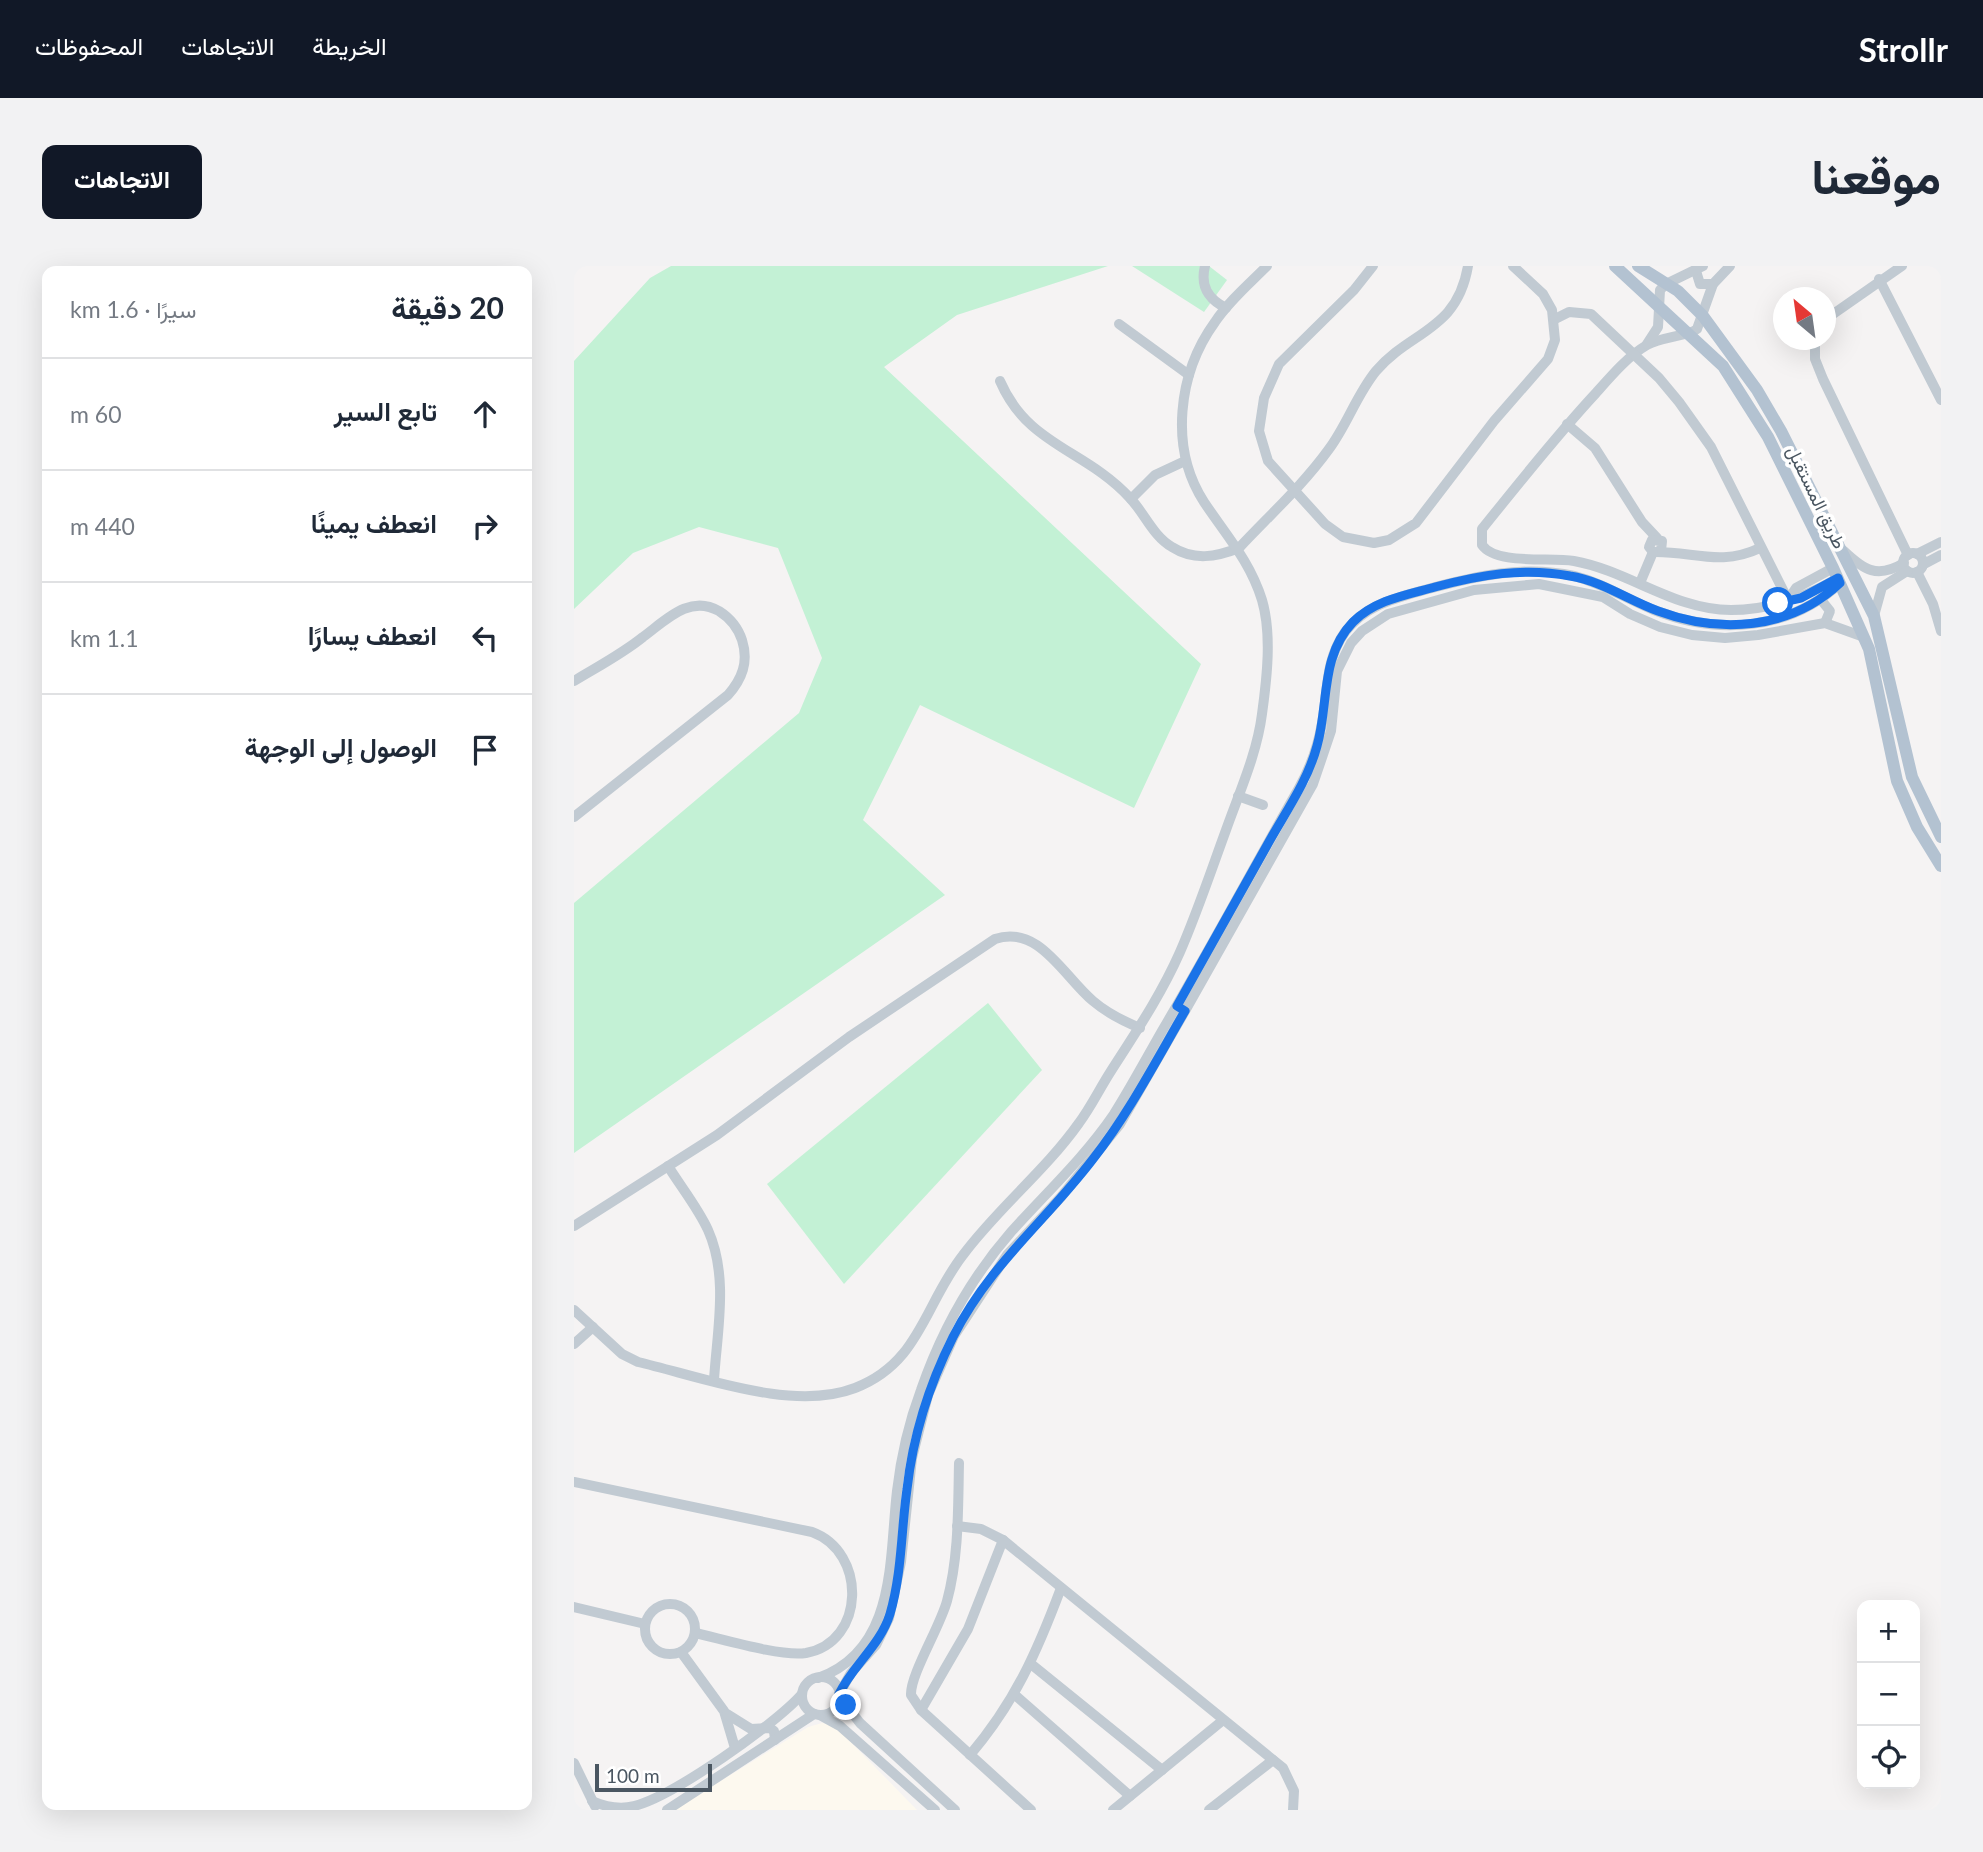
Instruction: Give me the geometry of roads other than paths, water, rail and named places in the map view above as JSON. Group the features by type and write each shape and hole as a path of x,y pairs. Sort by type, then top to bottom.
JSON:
{"main road":[{"name":"طريق المستقبل","path":"1615,266 1710,353 1745,397 1768,437 1864,637 1897,781 1917,827 1941,866"},
{"name":"طريق المستقبل","path":"1638,266 1666,284 1703,316 1731,353 1782,431 1874,616 1912,777 1941,837"},
{"path":"1638,266 1643,279 1640,288"},
{"path":"1710,353 1718,350 1731,353"}],"street":[{"path":"1205,266 1204,286 1208,295 1226,308"},
{"path":"574,1310 622,1354 638,1363 770,1393 817,1398 860,1386 897,1362 912,1346 928,1310 961,1257 1043,1168 1079,1123 1140,1028 1181,950 1238,796 1262,718 1267,669 1265,612 1252,573 1239,548 1205,503 1185,461 1182,431 1189,375 1210,329 1226,308 1267,266"},
{"path":"1373,266 1339,305 1291,349 1279,364 1264,398 1259,431 1261,447 1268,461 1329,528 1343,537 1374,543 1404,533 1416,523 1494,421 1548,359 1555,340 1555,318 1543,294 1513,266"},
{"path":"1000,381 1010,402 1024,421 1042,436 1088,462 1131,499 1158,536 1171,547 1205,558 1239,548 1293,491 1331,448 1375,373 1394,354 1438,324 1447,313 1466,279 1468,266"},
{"path":"1730,266 1713,284 1703,316 1691,334 1674,334 1647,345 1567,424 1482,529 1482,545 1497,557 1552,558 1601,566 1672,599 1730,610 1763,607 1788,600 1796,588 1837,577"},
{"path":"1836,312 1902,266"},
{"path":"1647,345 1658,327 1660,290 1666,284 1699,268 1700,284 1713,284"},
{"path":"1880,279 1941,400"},
{"path":"1555,318 1576,311 1591,314 1659,378 1697,424 1788,600"},
{"path":"1119,324 1189,375"},
{"path":"1815,350 1815,359 1823,379 1933,604 1941,631"},
{"path":"1567,424 1595,448 1656,545 1717,559 1739,556 1760,548"},
{"path":"1131,499 1155,475 1185,461"},
{"path":"1874,616 1882,587 1941,542"},
{"path":"1640,583 1656,545"},
{"path":"1844,551 1864,570 1880,573 1941,555"},
{"path":"667,1810 817,1715 832,1712 852,1673 876,1645 889,1618 901,1562 912,1458 928,1395 954,1336 1007,1255 1084,1170 1120,1124 1306,775 1323,719 1333,653 1353,622 1385,601 1472,577 1539,571 1604,585 1658,612 1717,626 1754,625 1789,616 1822,601 1837,577"},
{"path":"574,1763 594,1805 614,1808 648,1806 760,1729 802,1694 810,1681 842,1667 852,1658 880,1617 890,1583 897,1490 909,1428 929,1367 957,1309 999,1247 1083,1155 1114,1114 1181,1009 1312,784 1331,731 1338,671 1352,643 1374,621 1388,614 1474,590 1539,584 1602,597 1650,623 1692,635 1725,638 1825,623 1864,637"},
{"path":"1822,601 1830,611 1825,623"},
{"path":"574,681 643,638 666,618 697,605 707,606 726,615 742,639 745,653 739,683 728,695 574,817"},
{"path":"1238,796 1263,805"},
{"path":"574,1226 755,1109 849,1037 987,942 1002,936 1015,935 1037,944 1091,1000 1140,1028"},
{"path":"668,1166 707,1228 717,1258 720,1289 714,1380"},
{"path":"574,1344 593,1328"},
{"path":"959,1463 957,1526 947,1601 939,1627 910,1686 915,1704 1031,1810"},
{"path":"574,1482 812,1532 830,1542 846,1562 852,1577 851,1609 839,1631 820,1647 807,1653 789,1653 695,1633"},
{"path":"957,1526 981,1529 1003,1540 1273,1760 1290,1779 1294,1791 1293,1810"},
{"path":"922,1710 968,1629 1003,1540"},
{"path":"970,1755 1015,1695 1031,1664 1061,1588"},
{"path":"674,1604 692,1618 695,1633 690,1644 681,1652 667,1654 653,1648 645,1634 645,1625 652,1611 674,1604"},
{"path":"574,1607 645,1625"},
{"path":"681,1652 724,1711 743,1726 774,1731 775,1740"},
{"path":"1031,1664 1162,1770"},
{"path":"818,1678 834,1683 839,1695 860,1723 955,1810"},
{"path":"802,1694 807,1710 840,1726 935,1810"},
{"path":"1015,1695 1130,1796"},
{"path":"724,1711 735,1748"},
{"path":"1113,1810 1222,1721"},
{"path":"1209,1810 1273,1760"},
{"path":"902,1780 911,1769"}]}
